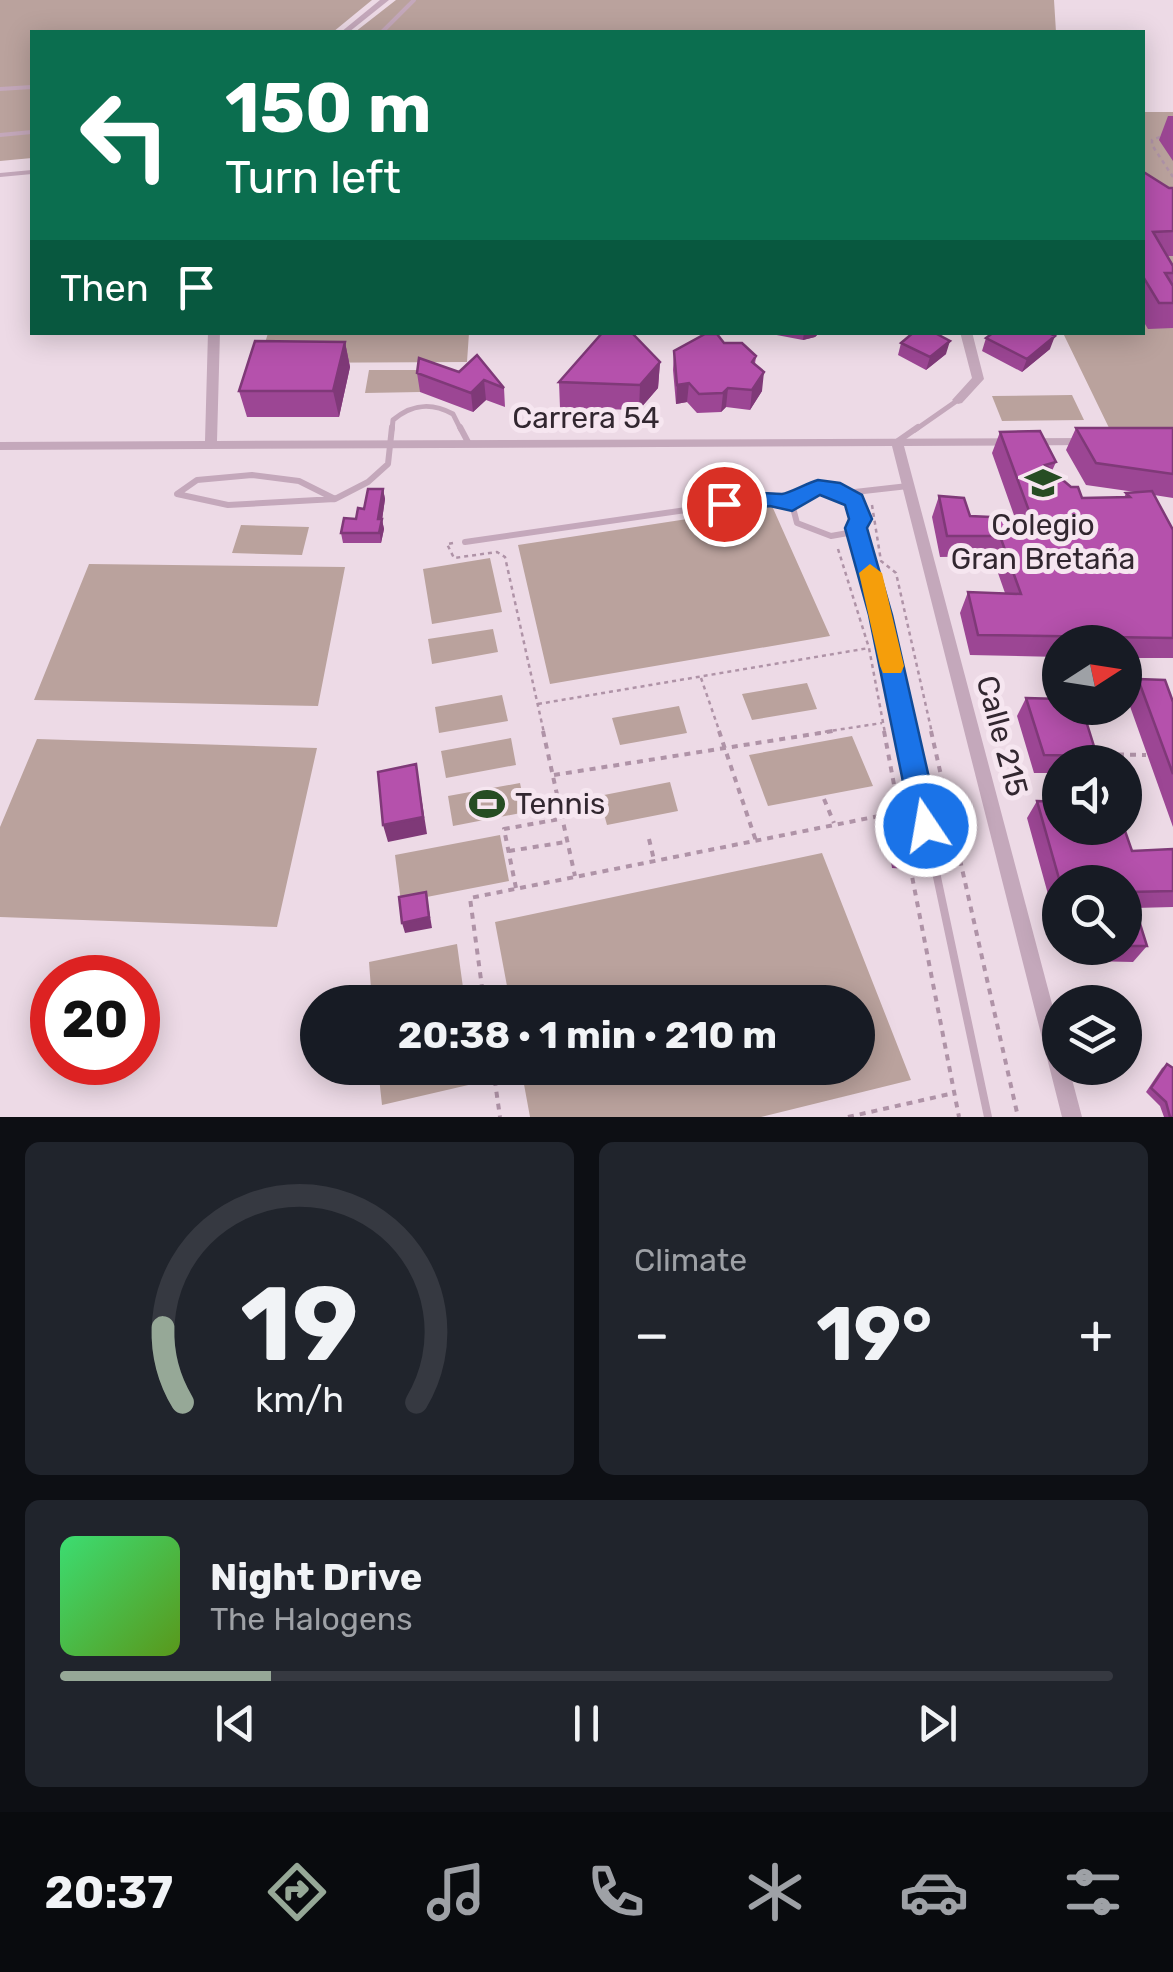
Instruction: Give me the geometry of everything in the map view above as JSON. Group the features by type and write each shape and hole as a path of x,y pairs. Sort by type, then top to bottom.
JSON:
{"street":[{"path":"348,30 386,0"},
{"path":"211,445 214,335"},
{"path":"958,400 978,379 967,335"},
{"name":"Carrera 54","path":"0,446 1114,441"},
{"name":"Calle 215","path":"897,442 1072,1117"}],"lane":[{"path":"384,30 414,0"},
{"path":"0,90 30,87"},
{"path":"0,135 30,132"},
{"path":"0,176 30,172"},
{"path":"897,442 958,400"},
{"path":"336,499 294,480 234,477 189,480 176,494 194,501 249,505 336,499 348,495 388,464 393,420 427,404 453,414 469,444"},
{"path":"856,528 834,537 820,536 797,523 792,504 796,496 818,487 844,493 908,486"},
{"path":"844,493 860,510 856,528 866,552 887,644 988,1117"},
{"path":"465,542 762,499 792,504"}],"path":[{"path":"1164,137 1152,140 1152,144 1173,177"},
{"path":"465,542 447,544 449,554 458,558 497,552 504,556 575,877"},
{"path":"537,704 869,648"},
{"path":"700,677 756,841"},
{"path":"553,776 883,723"},
{"path":"1142,755 1148,755"},
{"path":"824,799 835,825"},
{"path":"482,985 470,898 899,812"},
{"path":"516,889 504,828 562,818"},
{"path":"648,839 654,861"},
{"path":"509,852 567,842"},
{"path":"496,1085 500,1117"},
{"path":"848,1117 954,1093"}],"shaded area":[{"path":"0,0 372,0 335,30 30,30 30,158 0,161"},
{"path":"396,0 1054,0 1056,30 358,30"},
{"path":"1145,112 1173,112 1173,431 1111,432 1064,335 1145,335"},
{"path":"267,335 469,335 467,362 259,363"},
{"path":"369,370 423,370 420,392 365,393"},
{"path":"1072,395 1084,420 1002,421 992,396"},
{"path":"772,506 830,636 550,684 518,545"},
{"path":"241,525 309,527 302,555 232,553"},
{"path":"490,558 502,612 432,624 423,569"},
{"path":"89,564 345,567 318,706 34,700"},
{"path":"493,629 498,652 432,664 428,639"},
{"path":"807,683 817,709 752,720 742,694"},
{"name":"Tennis","path":"502,695 508,721 439,733 435,707"},
{"path":"679,706 687,733 620,745 612,718"},
{"path":"852,736 873,786 768,806 749,755"},
{"name":"Tennis","path":"511,738 516,765 446,778 441,751"},
{"path":"37,739 317,748 277,927 0,917 0,827"},
{"path":"670,782 678,811 607,825 599,796"},
{"name":"Tennis","path":"520,783 526,812 453,826 448,796"},
{"path":"500,835 509,881 401,902 395,855"},
{"path":"822,853 874,985 507,985 495,922"},
{"path":"457,944 463,985 371,985 369,962"},
{"path":"875,988 911,1080 761,1117 530,1117 524,1085 875,1085"},
{"path":"380,1085 468,1085 382,1105"}],"building":[{"path":"1145,173 1173,188 1173,231 1153,232 1173,266 1173,273 1165,273 1173,286 1173,303 1159,303 1145,280"},
{"path":"600,335 634,335 660,362 640,385 559,382"},
{"path":"703,335 718,335 724,343 742,343 756,356 752,362 764,372 752,390 728,388 723,393 699,394 689,383 677,385 674,351"},
{"path":"910,335 939,335 950,341 930,357 901,343"},
{"path":"990,335 1055,336 1027,359 986,338"},
{"path":"255,341 345,342 333,391 239,391"},
{"path":"477,355 504,388 484,380 471,393 417,373 419,358 459,372"},
{"path":"1076,428 1173,428 1173,474 1096,463"},
{"path":"1040,431 1056,462 1045,465 1071,487 1078,487 1082,498 1130,497 1126,493 1152,491 1173,530 1173,638 1142,638 1142,625 1042,625 1042,636 978,635 968,592 1021,594 1000,536 947,536 939,496 964,498 970,516 1032,519 1000,432"},
{"path":"368,489 383,489 379,533 341,533 344,518 356,519 358,508 364,509"},
{"path":"1142,679 1165,680 1173,702 1173,774 1142,690"},
{"path":"1026,698 1042,698 1042,725 1087,725 1094,745 1042,745 1042,749"},
{"path":"416,764 423,817 383,825 378,772"},
{"path":"890,836 906,836 911,863 894,863"},
{"path":"1049,845 1130,845 1132,851 1173,849 1173,891 1142,892 1142,865 1055,865"},
{"path":"426,892 429,917 402,923 399,897"},
{"path":"1167,1064 1173,1068 1173,1117 1166,1102 1151,1088"}],"slow traffic":[{"path":"870,573 892,666"}],"place":[{"name":"Colegio Gran Bretaña","path":"1043,483"},
{"name":"Tennis","path":"487,804"}],"route":[{"path":"724,504 770,498 792,504 796,496 818,487 832,488 854,500 860,510 856,528 866,552 926,826"}]}
